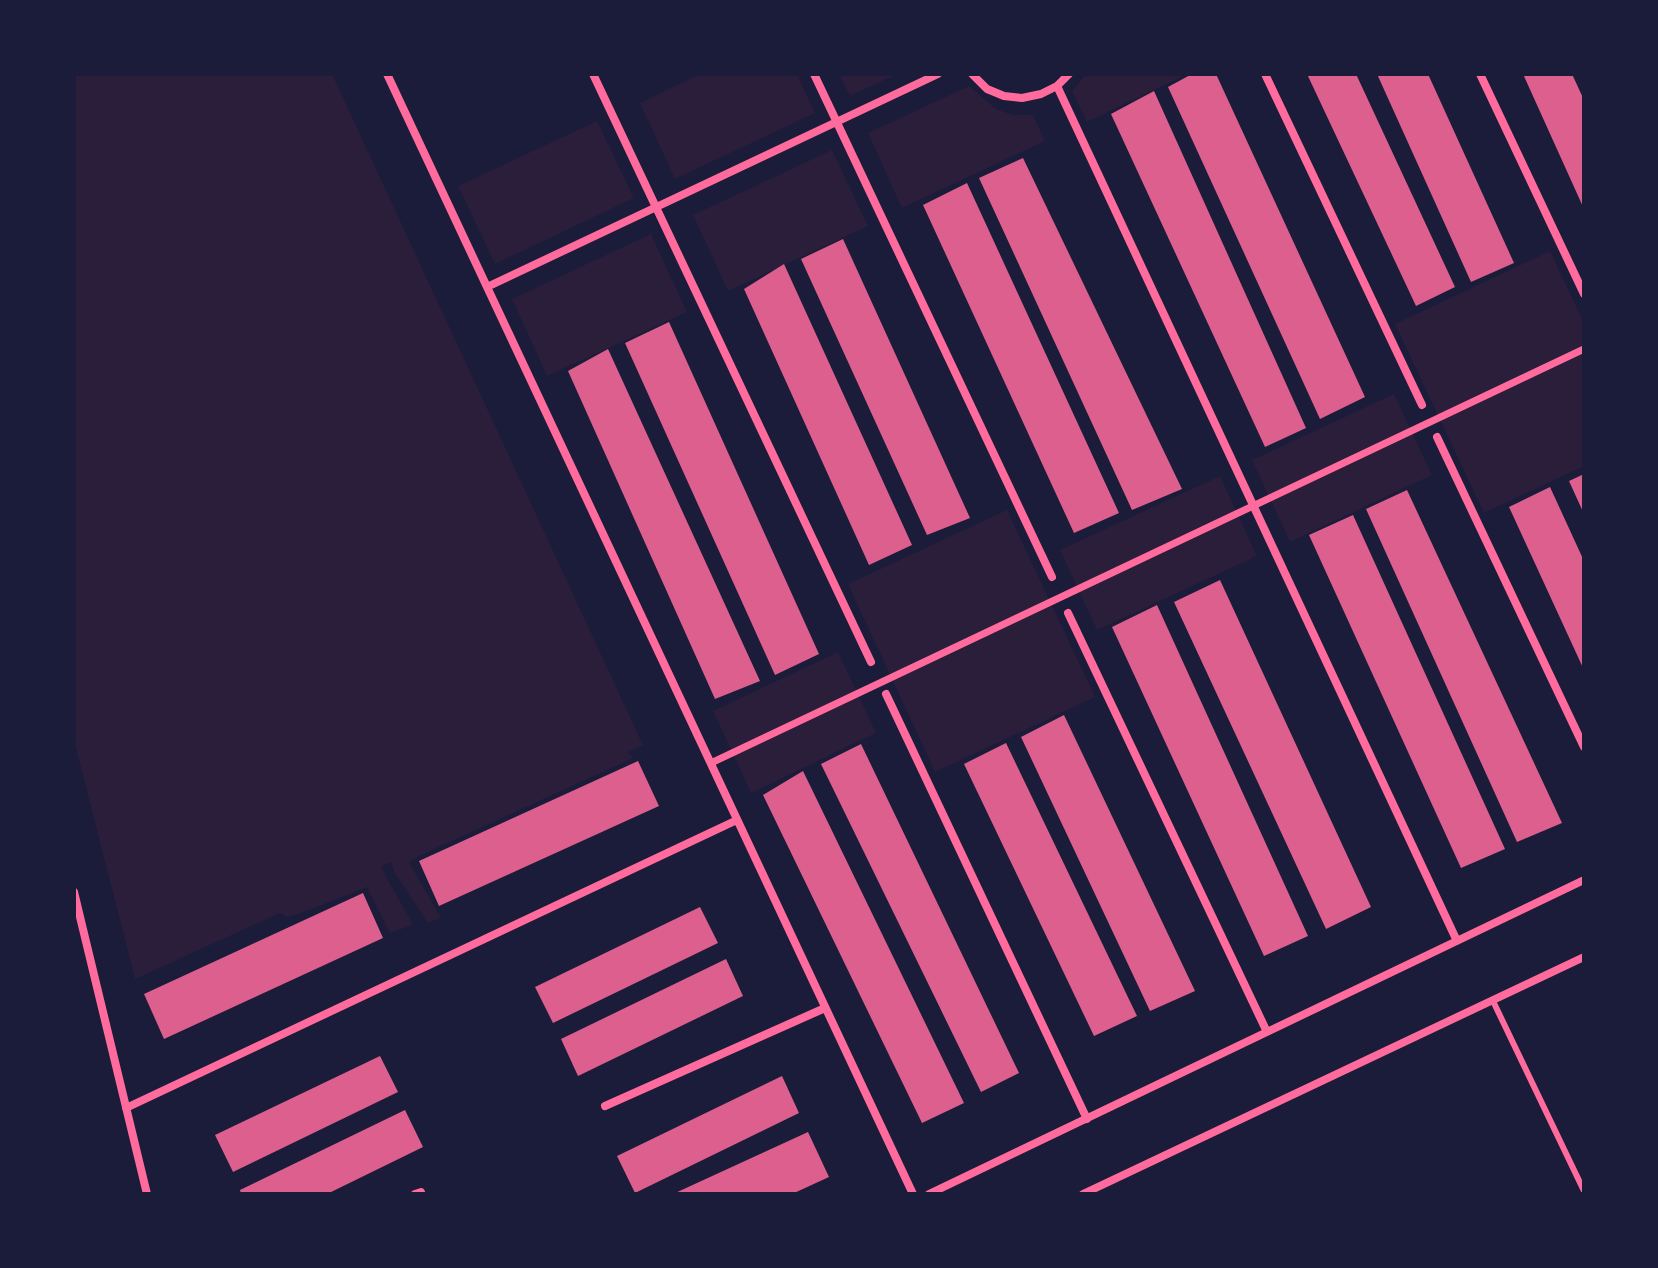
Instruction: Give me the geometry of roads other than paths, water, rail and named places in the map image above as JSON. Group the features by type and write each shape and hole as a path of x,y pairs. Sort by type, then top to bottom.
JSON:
{"street":[{"path":"387,74 913,1194"},
{"path":"593,74 871,662"},
{"path":"814,74 1052,577"},
{"path":"487,287 938,74"},
{"path":"972,74 987,89 1004,96 1022,98 1057,86 1069,74"},
{"path":"1265,74 1422,405"},
{"path":"1480,74 1584,294"},
{"path":"1057,86 1457,941"},
{"path":"711,763 1584,349"},
{"path":"1437,437 1584,747"},
{"path":"1068,613 1267,1032"},
{"path":"886,694 1087,1119"},
{"path":"126,1108 737,820"},
{"path":"929,1194 1584,880"},
{"path":"74,892 147,1194"},
{"path":"1083,1194 1584,957"},
{"path":"605,1106 825,1008"}],"lane":[{"path":"1493,1001 1584,1191"}]}
